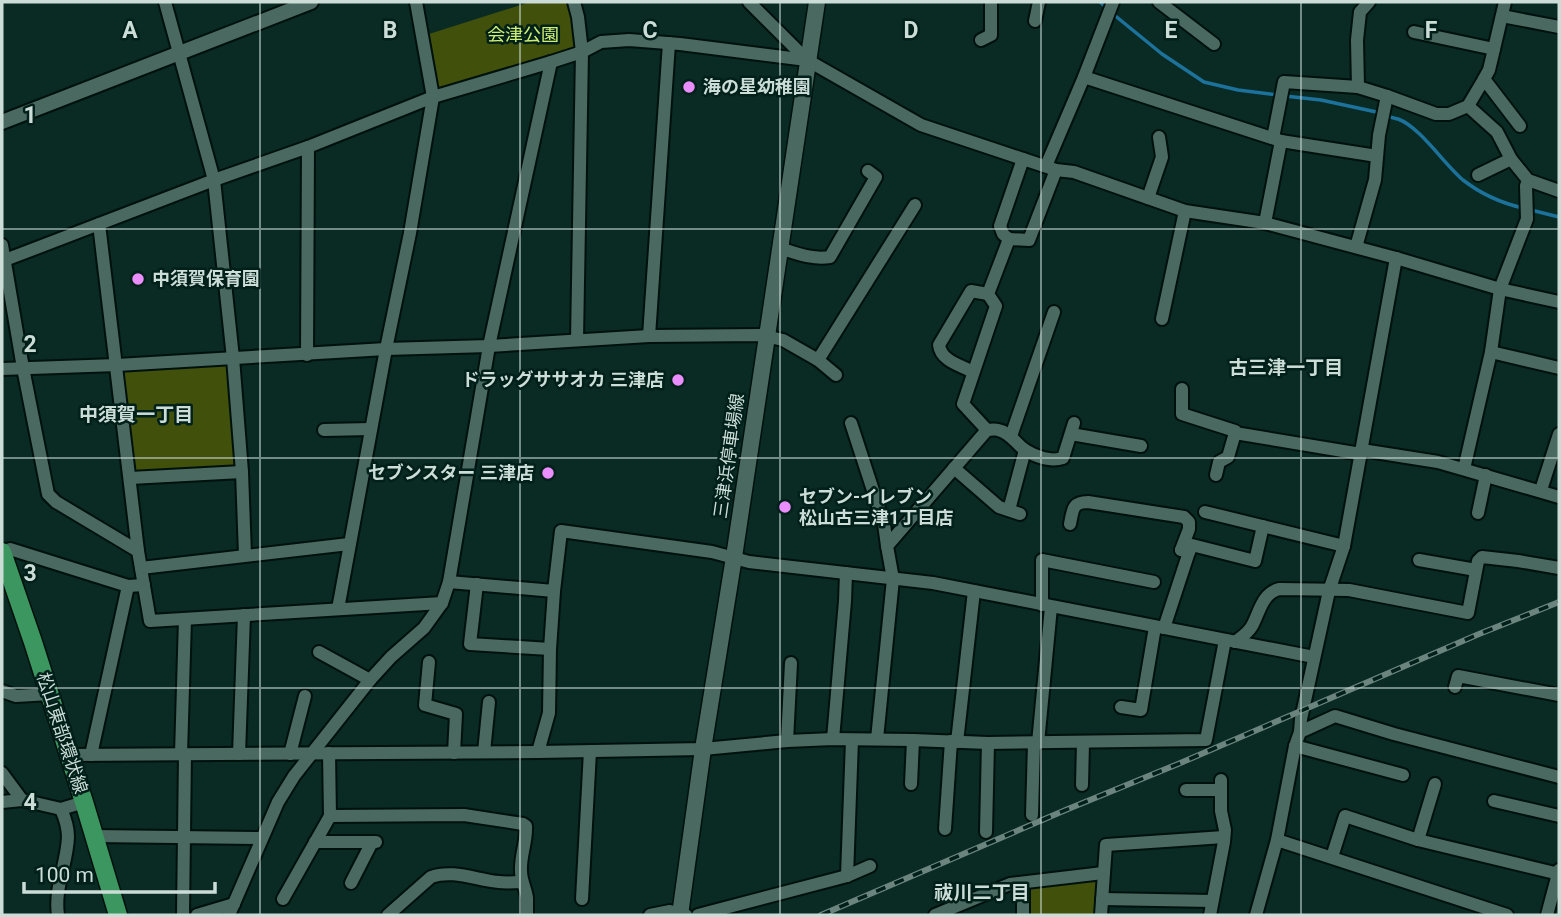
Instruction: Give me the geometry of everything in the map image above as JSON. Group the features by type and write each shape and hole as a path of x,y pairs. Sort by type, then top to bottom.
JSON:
{"main road":[{"name":"三津浜停車場線","path":"682,915 703,749 817,2"},
{"name":"松山東部環状線","path":"2,552 50,694 118,915"}],"street":[{"path":"165,2 214,180 233,358 245,555"},
{"path":"2,122 311,2"},
{"path":"338,609 410,233 433,97 416,2"},
{"path":"574,2 582,52 577,341"},
{"path":"749,2 807,60 921,125 1051,168 1074,172 1185,211 1265,223 1500,289 1559,302"},
{"path":"981,40 991,35 991,2"},
{"path":"1035,20 1039,2"},
{"path":"1023,159 1000,226 1009,239 1029,240 1051,168 1113,2"},
{"path":"1159,2 1214,44"},
{"path":"1358,87 1357,40 1360,12 1369,2"},
{"path":"1265,223 1284,82 1358,87 1436,114 1449,114 1468,106 1489,70 1505,2"},
{"path":"1502,16 1559,27"},
{"path":"1414,32 1494,49"},
{"path":"5,260 308,147 433,97 582,52 601,42 629,40 669,43 807,60"},
{"path":"649,336 669,43"},
{"path":"197,915 232,909 278,802 294,776 370,681 391,657 424,628 442,603 449,582 489,346 551,62"},
{"path":"1084,77 1277,139 1377,156"},
{"path":"1484,79 1520,127"},
{"path":"1356,247 1375,180 1387,96"},
{"path":"1468,106 1497,132 1511,159 1528,180 1559,191"},
{"path":"1148,198 1162,157 1159,137"},
{"path":"307,355 308,147"},
{"path":"1478,174 1511,159"},
{"path":"779,248 822,259 830,257 876,177 868,171"},
{"path":"1464,469 1491,352 1500,289 1527,219 1528,180"},
{"path":"818,360 915,205"},
{"path":"1161,319 1185,211"},
{"path":"99,224 138,551 150,621 442,603"},
{"path":"988,294 1009,239"},
{"path":"2,245 48,494 56,502 138,551"},
{"path":"1256,915 1277,840 1329,591 1344,546 1396,258"},
{"path":"973,372 945,358 940,354 939,345 971,291 988,294 996,306 963,404 987,430 1000,430 1011,436 1025,450 1056,460 1063,458 1073,428 1134,441"},
{"path":"1011,436 1054,312"},
{"path":"2,369 117,366 649,336 766,335 779,337 818,360 836,375"},
{"path":"1491,352 1559,368"},
{"path":"1182,389 1182,414 1235,433 1437,462 1559,497"},
{"path":"851,423 884,524 893,579 877,739"},
{"path":"324,430 371,429"},
{"path":"887,545 987,430"},
{"path":"1216,475 1219,462 1228,457 1235,433"},
{"path":"1541,490 1559,434"},
{"path":"954,468 999,507 1014,512 1025,450"},
{"path":"130,478 242,472"},
{"path":"1478,513 1486,475"},
{"path":"1070,524 1074,506 1079,502 1184,517 1189,522 1159,627 1141,710 1121,707"},
{"path":"1205,512 1344,546"},
{"path":"1181,550 1192,545 1255,561 1263,526"},
{"path":"538,752 550,713 550,649 561,531 712,552 752,562 933,583 1314,657"},
{"path":"141,568 349,544"},
{"path":"2,552 9,549 128,586 144,584"},
{"path":"1230,641 1246,634 1265,598 1270,592 1279,589 1349,590 1468,613 1478,561 1482,557 1559,568"},
{"path":"1032,815 1046,606 1042,560 1154,582"},
{"path":"1419,560 1476,570"},
{"path":"832,739 846,573"},
{"path":"449,582 554,591"},
{"path":"477,584 470,644 550,649"},
{"path":"91,755 128,586"},
{"path":"945,829 974,591"},
{"path":"239,754 244,615"},
{"path":"183,915 185,619"},
{"path":"69,755 703,749 832,739 988,743 1206,740 1230,641"},
{"path":"319,652 370,681"},
{"path":"429,662 425,705 456,714 454,752"},
{"path":"787,741 792,663"},
{"path":"1455,687 1458,676 1559,695"},
{"path":"2,691 16,696 50,694"},
{"path":"290,754 305,696"},
{"path":"484,752 489,702"},
{"path":"1300,732 1335,716 1394,734 1559,776"},
{"path":"847,876 852,740"},
{"path":"911,783 913,740"},
{"path":"986,832 988,743"},
{"path":"1082,785 1083,743"},
{"path":"1295,746 1403,775"},
{"path":"582,899 590,751"},
{"path":"283,899 330,816 329,754"},
{"path":"2,773 22,800"},
{"path":"1418,839 1435,784"},
{"path":"1186,790 1221,785 1221,811 1225,830 1210,915"},
{"path":"2,802 22,800 61,809 84,802"},
{"path":"1494,801 1559,816"},
{"path":"58,915 57,891 65,862 68,836 61,809"},
{"path":"330,816 464,815 523,824 527,830 522,852 522,882 527,896 527,915"},
{"path":"1332,857 1345,816 1418,839 1559,872 1556,894 1547,915"},
{"path":"94,835 262,838"},
{"path":"1101,915 1106,845 1224,837"},
{"path":"1277,840 1507,915"},
{"path":"315,842 374,842 351,883"},
{"path":"698,915 847,876 870,866"},
{"path":"935,915 1010,884 1104,873"},
{"path":"388,915 431,877 439,874 498,882 522,882"},
{"path":"1023,883 1023,915"},
{"path":"1102,899 1212,901"},
{"path":"650,915 670,911 682,915"}],"green space":[{"name":"会津公園","path":"530,2 568,2 578,50 438,89 429,34"},
{"path":"230,362 237,468 134,475 122,365"},
{"path":"1100,878 1097,915 1025,915 1026,886"}],"waterway":[{"path":"1100,2 1108,9"},
{"path":"1113,14 1162,54 1204,82 1278,95"},
{"path":"1285,96 1321,100 1381,113"},
{"path":"1388,116 1415,130 1470,185 1492,197 1523,208"},
{"path":"1531,210 1559,217"}],"railway":[{"path":"821,915 1559,602"}],"place":[{"name":"海の星幼稚園","path":"689,87"},
{"name":"中須賀保育園","path":"138,279"},
{"name":"ドラッグササオカ 三津店","path":"678,380"},
{"name":"セブンスター 三津店","path":"548,473"},
{"name":"セブン-イレブン 松山古三津1丁目店","path":"785,507"}],"district":[{"name":"古三津一丁目","path":"1286,367"},
{"name":"中須賀一丁目","path":"136,414"},
{"name":"祓川二丁目","path":"982,892"}]}
